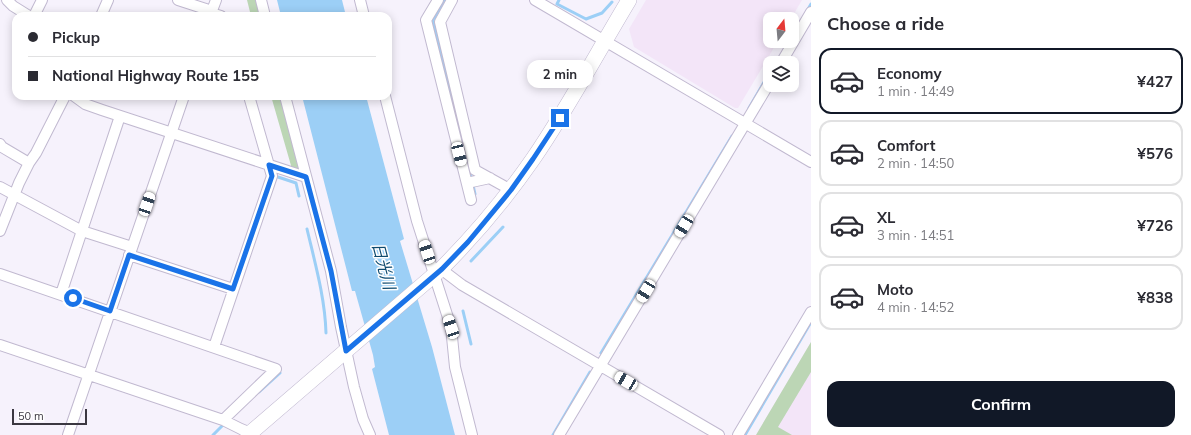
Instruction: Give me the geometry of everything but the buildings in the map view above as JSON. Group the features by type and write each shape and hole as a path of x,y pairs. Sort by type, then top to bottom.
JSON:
{"highway":[{"path":"250,434 434,275 468,242 511,190 555,126 629,0"}],"street":[{"path":"7,0 23,12"},
{"path":"36,12 42,0"},
{"path":"103,12 108,0"},
{"path":"178,0 208,12"},
{"path":"211,12 216,0"},
{"path":"260,0 264,12"},
{"path":"360,0 363,12"},
{"path":"438,0 426,20 471,200"},
{"path":"452,0 440,22 475,170 511,190"},
{"path":"535,0 811,162"},
{"path":"785,56 811,12"},
{"path":"559,435 764,92"},
{"path":"0,231 29,163 36,153 63,100"},
{"path":"80,100 85,104 120,116 306,177"},
{"path":"68,435 183,100"},
{"path":"214,348 272,176 250,100"},
{"path":"286,100 331,271 349,348 354,388 363,419 370,435"},
{"path":"386,100 417,221 451,327 455,367 472,435"},
{"path":"61,294 120,116"},
{"path":"0,144 2,147 29,163"},
{"path":"467,183 490,178"},
{"path":"0,187 82,231 130,251 233,289"},
{"path":"0,274 276,369 223,420"},
{"path":"434,275 462,285 719,435"},
{"path":"738,435 811,312"},
{"path":"0,345 223,420 250,434"}],"shaded area":[{"path":"646,0 802,0 795,12 763,12 763,48 774,48 769,56 763,56 763,66 738,108 735,108 634,47 629,29"},
{"path":"811,342 811,435 756,435"}],"green space":[{"path":"247,0 258,0 261,12 250,12"},
{"path":"272,100 283,100 300,168 299,170 292,169"},
{"path":"811,342 811,372 778,427 792,435 756,435"}],"water":[{"path":"277,0 342,0 345,12 280,12"},
{"name":"日光川","path":"303,100 367,100 404,239 400,241 432,347 455,435 389,435 372,369 375,367 373,355 355,291 352,291"}],"waterway":[{"path":"444,0 433,20 471,178"},
{"path":"559,0 557,4 586,19 602,13 612,2"},
{"path":"807,11 811,4"},
{"path":"749,108 763,84"},
{"path":"601,353 732,136"},
{"path":"278,177 296,183 299,196"},
{"path":"473,185 475,194"},
{"path":"471,261 503,227"},
{"path":"307,229 322,294 326,333"},
{"path":"463,311 471,344"},
{"path":"745,435 811,322"},
{"path":"553,435 590,372"},
{"path":"259,392 280,373"},
{"path":"213,435 222,426"}],"route":[{"path":"73,298 110,311 129,255 233,289 272,176 269,165 306,177 331,271 346,351 427,280 442,269 468,242 511,190 560,118"}]}
